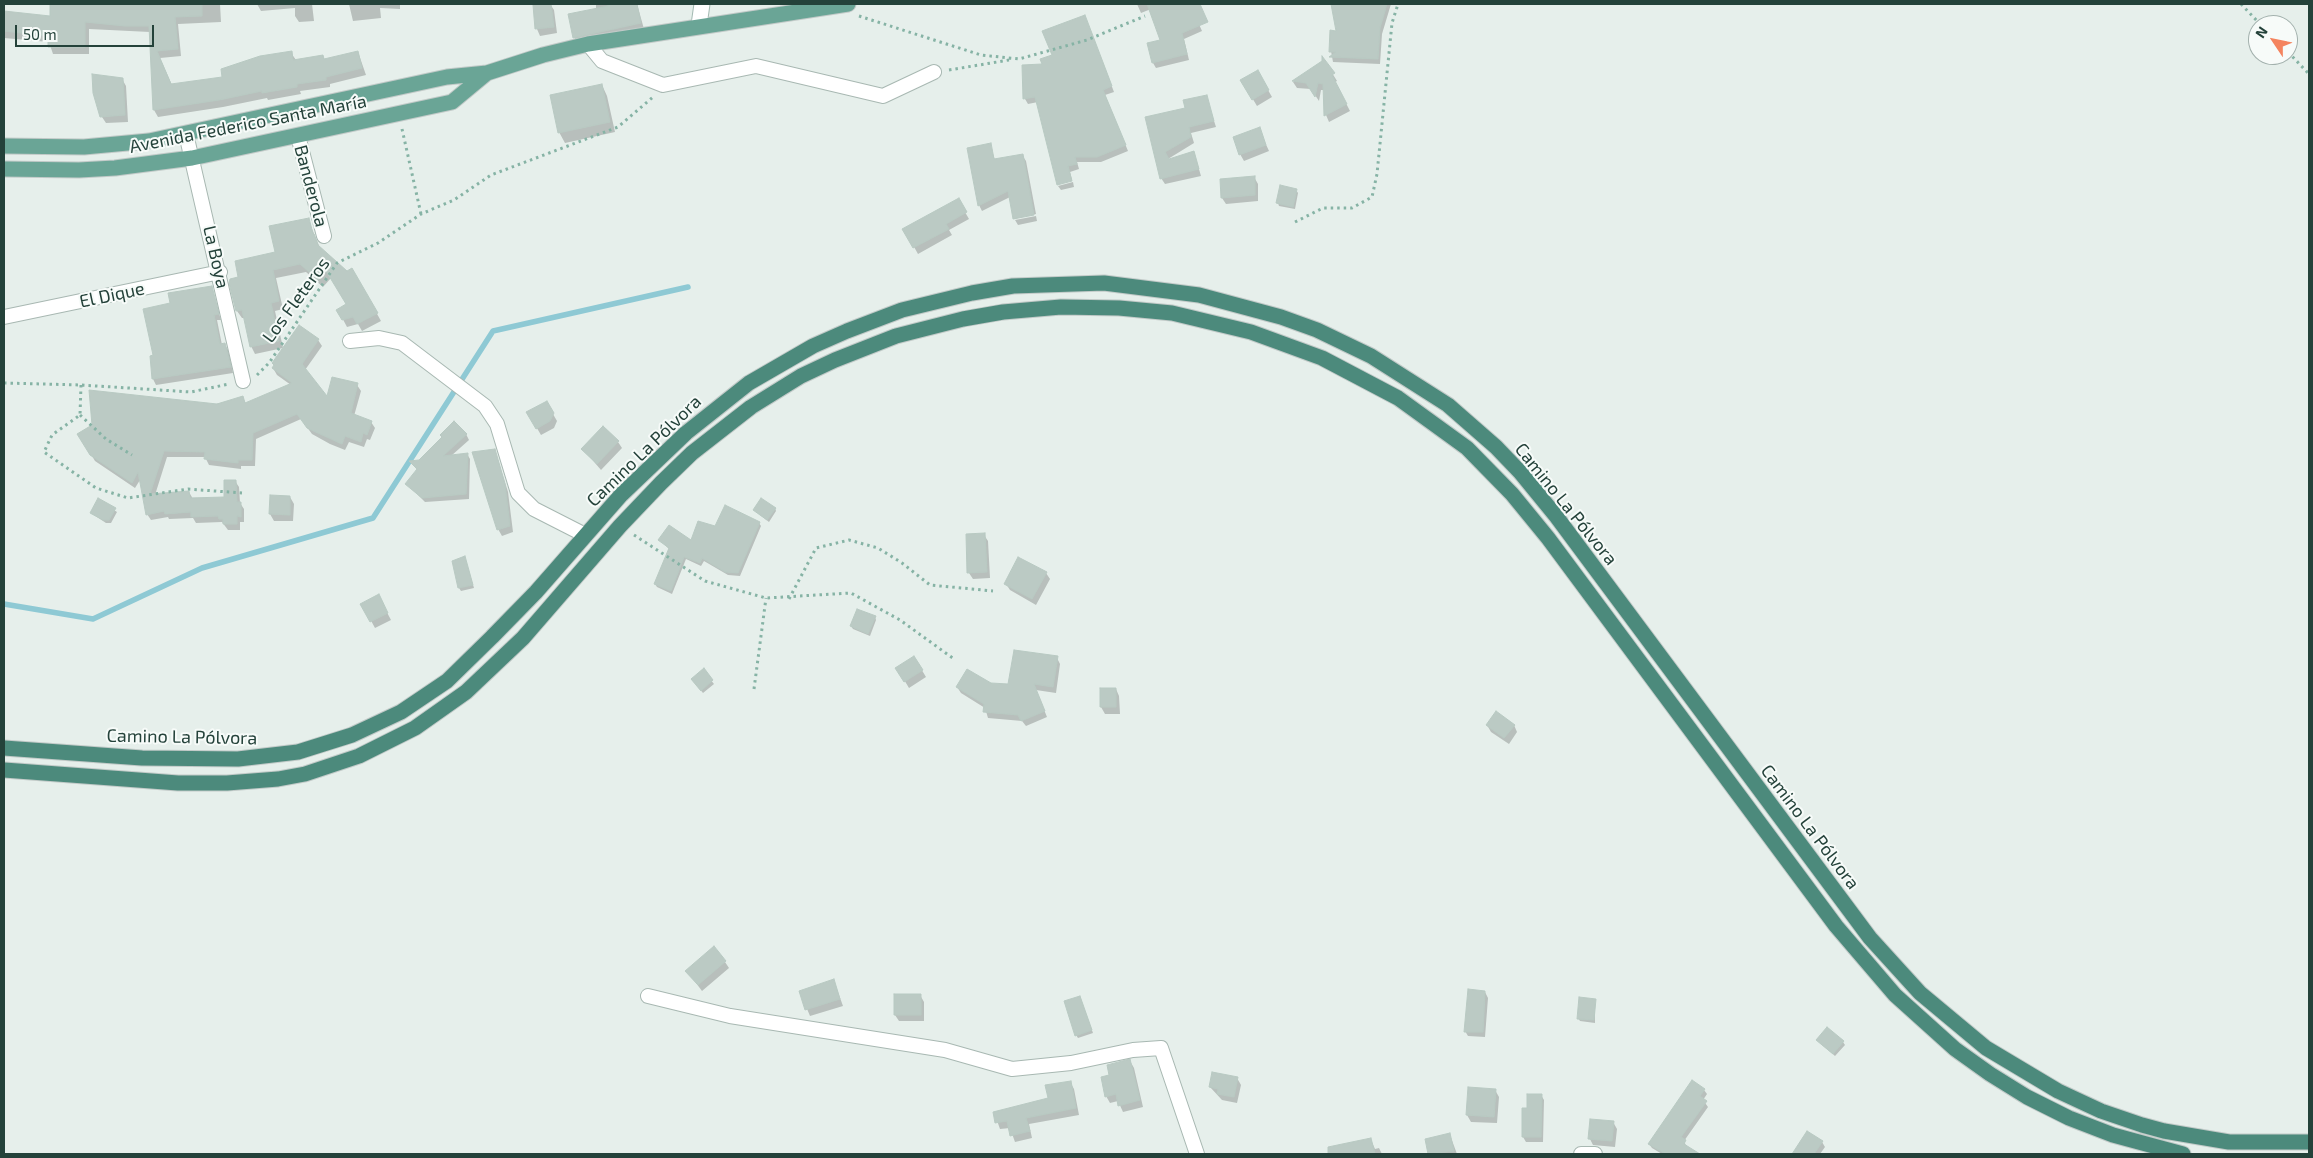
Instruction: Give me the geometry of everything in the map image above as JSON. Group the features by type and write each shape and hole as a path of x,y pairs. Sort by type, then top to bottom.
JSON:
{"highway":[{"name":"Camino La Pólvora","path":"4,748 150,758 238,759 298,752 352,735 401,712 447,681 536,592 621,495 673,444 749,383 822,342 902,310 972,293 1013,286 1104,283 1199,294 1281,317 1341,341 1416,383 1470,423 1520,472 1556,516 1870,938 1920,993 1960,1028 2002,1059 2038,1081 2074,1100 2124,1119 2164,1131 2229,1142 2309,1142"},
{"name":"Camino La Pólvora","path":"4,770 178,783 226,783 278,779 305,774 359,756 415,728 466,692 523,638 620,526 692,453 751,407 801,376 869,345 914,331 963,319 1029,309 1119,308 1199,318 1287,344 1350,371 1418,411 1467,448 1512,494 1548,538 1852,946 1882,981 1923,1022 1990,1074 2046,1107 2113,1135 2182,1154"}],"main road":[{"path":"699,26 702,4"},
{"name":"Avenida Federico Santa María","path":"4,146 92,146 149,141 430,81 487,73 588,44 699,26 786,9 850,10"},
{"name":"Avenida Federico Santa María","path":"4,169 79,170 116,168 192,158 452,102 487,73"},
{"path":"430,81 436,92 432,107"}],"street":[{"path":"588,44 602,61 663,85 756,66 883,96 934,72"},
{"name":"La Boya","path":"186,134 220,272 243,381"},
{"name":"Banderola","path":"298,136 324,236"},
{"name":"El Dique","path":"4,317 220,272"},
{"path":"350,341 379,338 402,343 481,403 497,424 515,484 522,497 534,509 585,535"},
{"path":"648,996 730,1016 945,1050 1012,1069 1071,1063 1132,1050 1161,1048 1197,1154"},
{"path":"1581,1154 1595,1154"}],"path":[{"path":"1295,222 1323,208 1352,208 1372,197 1377,174 1392,24 1398,4"},
{"path":"2241,4 2252,15"},
{"path":"850,10 860,16 981,55 1014,59"},
{"path":"934,72 1014,59 1087,40 1145,16"},
{"path":"2298,62 2309,74"},
{"name":"Los Fleteros","path":"4,383 81,385 191,392 243,381 261,372 337,263 378,243 422,214 454,200 491,175 618,127 650,101 663,85"},
{"path":"403,134 422,214"},
{"path":"81,385 80,415 106,439 132,455"},
{"path":"80,415 52,435 44,452 96,488 128,498 188,489 242,493"},
{"path":"620,526 705,581 766,598 789,599 851,593 900,620 954,660"},
{"path":"789,599 816,548 849,540 878,548 902,563 930,585 993,591"},
{"path":"754,689 766,598"}],"building":[{"path":"50,4 202,4 202,16 175,17 178,49 157,51 171,84 222,77 221,69 260,56 292,51 293,60 323,55 324,59 358,51 362,68 326,77 326,80 297,84 297,87 262,93 262,91 153,110 149,26 85,22 85,47 48,47 48,36 4,31 4,11 50,16"},
{"path":"551,4 554,27 535,29 533,5"},
{"path":"607,4 637,4 641,23 573,38 568,14 608,6"},
{"path":"1147,4 1200,4 1208,22 1182,33 1187,54 1152,63 1147,43 1160,40"},
{"path":"1331,4 1387,4 1380,28 1378,59 1329,57 1336,52 1329,52 1330,30 1336,31"},
{"path":"1085,15 1112,86 1103,90 1126,145 1097,157 1075,157 1077,164 1068,166 1072,181 1057,185 1035,97 1023,99 1022,65 1042,64 1040,59 1052,55 1042,31"},
{"path":"1322,56 1335,73 1332,75 1347,104 1324,116 1323,84 1318,83 1315,97 1306,83 1292,81 1322,61"},
{"path":"1258,70 1269,90 1252,100 1240,80"},
{"path":"92,74 123,78 125,115 100,117 93,93"},
{"path":"602,84 610,122 558,133 550,95"},
{"path":"1207,95 1214,121 1189,127 1191,137 1165,152 1169,159 1194,151 1199,169 1160,179 1145,117 1185,108 1183,100"},
{"path":"1260,127 1266,145 1239,155 1233,137"},
{"path":"991,143 994,159 1023,154 1034,215 1013,219 1008,191 978,206 967,148"},
{"path":"1255,176 1255,195 1221,198 1220,179"},
{"path":"1280,185 1297,189 1293,207 1276,203"},
{"path":"959,198 967,212 946,224 949,229 913,248 902,229"},
{"path":"309,218 318,245 347,271 352,268 378,313 357,324 353,317 342,320 336,310 346,304 326,271 318,280 300,264 273,270 279,301 271,303 279,341 250,347 242,310 236,311 229,283 230,279 238,277 235,261 275,252 269,226"},
{"path":"212,286 219,314 214,315 220,344 225,343 231,367 152,379 150,356 153,355 143,309 170,303 168,293"},
{"path":"299,325 319,339 302,364 327,396 332,377 358,383 351,413 372,421 367,435 363,433 361,442 345,436 342,444 307,428 297,414 253,433 252,460 238,460 238,463 204,459 205,452 164,451 150,494 189,491 190,498 224,497 224,480 236,480 237,502 241,502 241,517 237,516 237,524 223,524 223,519 219,519 218,516 191,517 191,512 165,514 164,511 146,515 138,472 132,483 90,455 77,434 92,425 89,390 217,404 243,396 245,403 292,383 272,368 274,365 272,363"},
{"path":"547,401 554,413 550,421 536,429 526,412"},
{"path":"454,421 467,434 443,456 468,453 466,494 422,498 405,484 417,469 409,461 419,460 442,437 440,435"},
{"path":"603,426 619,441 597,464 581,449"},
{"path":"495,449 505,484 510,526 497,530 472,452"},
{"path":"270,495 290,496 290,515 269,514"},
{"path":"98,498 116,508 109,520 103,520 90,513"},
{"path":"761,498 776,508 767,520 753,510"},
{"path":"725,505 760,522 738,573 725,572 702,558 700,563 684,557 671,591 654,584 669,548 658,540 669,525 691,540 698,521 715,526"},
{"path":"985,533 987,572 967,573 966,534"},
{"path":"465,556 473,585 458,588 452,561"},
{"path":"1018,557 1047,572 1032,599 1004,584"},
{"path":"379,594 388,613 370,622 360,604"},
{"path":"857,609 876,616 868,634 850,626"},
{"path":"1014,650 1058,656 1053,687 1034,684 1045,711 1021,721 1018,715 983,712 984,704 956,687 967,669 991,683 1008,684"},
{"path":"914,656 923,670 904,682 895,668"},
{"path":"704,668 713,680 701,691 691,679"},
{"path":"1100,688 1116,688 1116,707 1100,707"},
{"path":"1496,711 1515,725 1504,738 1486,725"},
{"path":"714,946 726,961 698,985 685,971"},
{"path":"834,979 840,999 805,1010 799,991"},
{"path":"1468,989 1485,991 1483,1032 1464,1032"},
{"path":"894,994 921,994 921,1015 894,1015"},
{"path":"1080,996 1092,1030 1075,1036 1064,1001"},
{"path":"1579,997 1596,999 1594,1020 1577,1019"},
{"path":"1827,1027 1844,1041 1833,1054 1816,1040"},
{"path":"1130,1059 1140,1100 1118,1106 1116,1094 1105,1097 1101,1077 1109,1075 1107,1065"},
{"path":"1212,1072 1238,1077 1234,1097 1217,1094 1218,1089 1209,1087"},
{"path":"1692,1080 1705,1089 1700,1096 1707,1101 1681,1137 1686,1140 1684,1144 1700,1154 1666,1154 1648,1144"},
{"path":"1071,1081 1076,1108 1026,1118 1030,1131 1010,1136 1007,1121 995,1123 993,1112 1048,1098 1045,1085"},
{"path":"1468,1087 1496,1089 1494,1117 1466,1115"},
{"path":"1527,1094 1542,1094 1541,1137 1522,1137 1522,1108 1527,1108"},
{"path":"1590,1119 1614,1121 1612,1141 1588,1139"},
{"path":"1807,1131 1823,1141 1814,1154 1792,1154"},
{"path":"1450,1133 1454,1151 1428,1154 1425,1139"},
{"path":"1371,1138 1375,1154 1328,1154 1328,1147"}],"waterway":[{"path":"4,604 93,619 202,568 373,518 493,331 688,287"}]}
